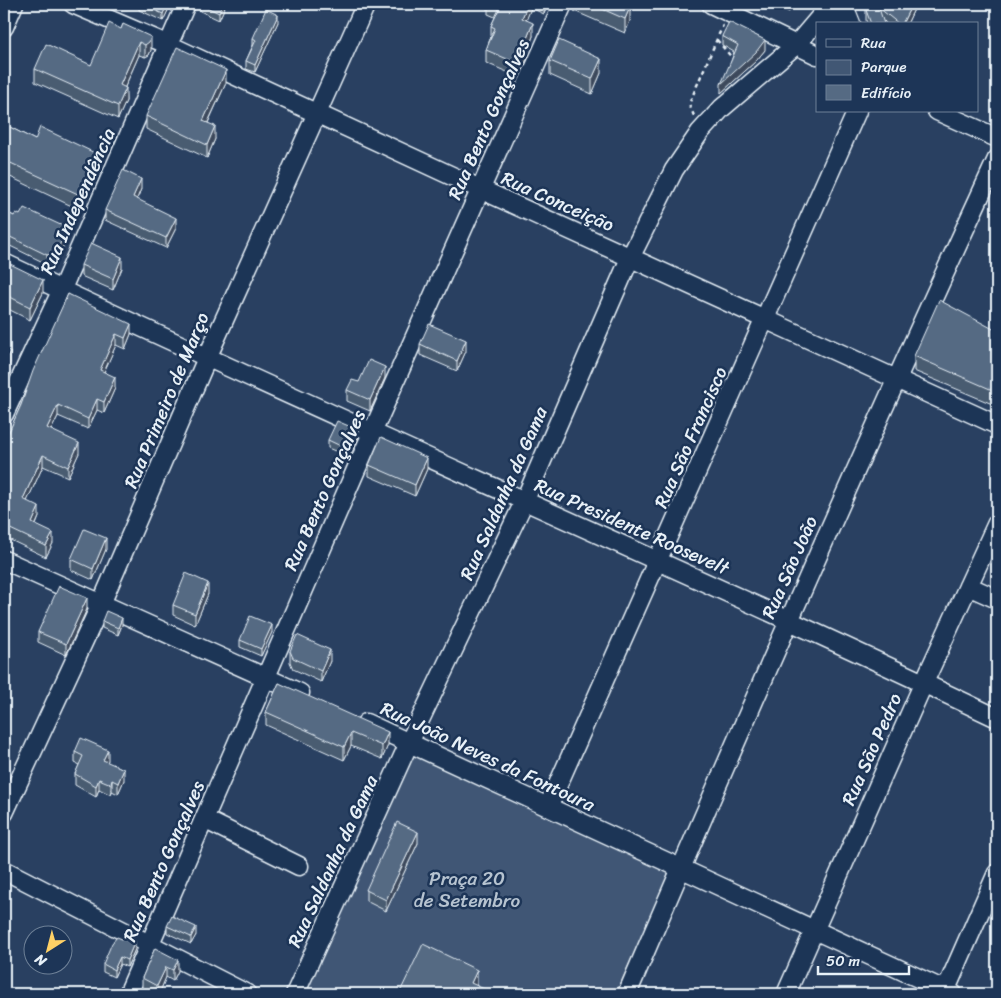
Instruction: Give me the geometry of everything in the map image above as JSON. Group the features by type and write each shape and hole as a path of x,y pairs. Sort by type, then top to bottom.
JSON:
{"street":[{"path":"4,27 14,4"},
{"name":"Rua Conceição","path":"73,4 169,45 997,425"},
{"name":"Rua Independência","path":"4,414 61,290 186,4"},
{"name":"Rua Primeiro de Março","path":"4,813 102,604 208,358 366,4"},
{"name":"Rua Bento Gonçalves","path":"128,994 372,433 563,4"},
{"path":"711,4 810,47"},
{"path":"831,22 842,4"},
{"path":"842,4 850,22"},
{"name":"Rua Saldanha da Gama","path":"829,22 842,4"},
{"name":"Rua Saldanha da Gama","path":"295,994 410,743 524,502 630,258 674,170 700,132 722,108 810,47"},
{"name":"Rua São Francisco","path":"548,807 857,112"},
{"path":"939,112 997,138"},
{"name":"Rua São João","path":"627,994 896,378 997,160"},
{"name":"Rua Presidente Roosevelt","path":"4,263 524,502 659,560 997,718"},
{"name":"Rua São Pedro","path":"786,994 997,522"},
{"path":"4,560 315,700"},
{"path":"968,586 997,599"},
{"name":"Rua João Neves da Fontoura","path":"349,716 948,993"},
{"path":"204,819 299,866"},
{"path":"4,870 247,994"},
{"path":"948,993 997,873"}],"path":[{"path":"700,132 689,104 728,12"},
{"path":"717,40 732,58 740,64"}],"green space":[{"name":"Praça 20 de Setembro","path":"415,748 672,867 616,994 303,994"}],"building":[{"path":"141,4 167,4 163,14"},
{"path":"200,4 223,4 219,13"},
{"path":"492,4 528,4 522,18 533,23 524,46 527,47 519,64 486,50 495,28 491,26 500,7"},
{"path":"591,4 623,4 630,7 625,19"},
{"path":"874,4 912,4 903,22 896,22 879,8 883,22 870,22 866,10 877,6"},
{"path":"266,9 278,15 255,65 246,61 256,40 253,38"},
{"path":"729,22 765,40 756,52 721,84 738,45 722,36"},
{"path":"109,23 121,29 123,24 151,37 145,45 139,42 120,85 126,88 118,106 35,69 46,44 91,65"},
{"path":"559,40 601,59 592,79 550,61"},
{"path":"177,47 226,70 203,121 215,126 207,145 146,116"},
{"path":"4,124 35,140 40,127 97,154 78,194 4,160"},
{"path":"123,170 141,179 133,197 176,218 166,238 105,210"},
{"path":"24,208 67,228 56,253 47,255 4,234 4,211 14,216 16,213 20,215"},
{"path":"91,243 122,257 113,279 81,265"},
{"path":"4,261 43,280 30,307 4,294"},
{"path":"68,294 131,324 125,338 116,334 100,370 115,377 104,402 97,399 88,419 58,405 47,428 79,443 68,467 43,455 23,499 39,507 32,523 53,533 46,546 4,526 4,443 21,405 33,371"},
{"path":"939,300 997,331 997,392 914,356"},
{"path":"429,324 466,340 457,361 420,344"},
{"path":"4,348 10,351 4,364"},
{"path":"369,360 385,367 370,400 347,390 352,380 359,382"},
{"path":"337,421 358,430 349,450 328,440"},
{"path":"381,437 427,458 415,485 369,465"},
{"path":"84,529 106,538 93,569 71,559"},
{"path":"186,573 208,583 195,614 173,605"},
{"path":"59,586 87,598 66,644 38,632"},
{"path":"106,611 122,618 118,628 102,621"},
{"path":"250,616 272,625 261,649 240,640"},
{"path":"297,635 330,650 321,671 293,658 290,651"},
{"path":"279,683 388,732 382,746 351,733 344,747 266,712"},
{"path":"81,738 108,750 103,760 124,769 118,783 112,780 111,784 99,779 96,786 75,774 83,756 75,752"},
{"path":"397,822 418,832 386,900 366,890"},
{"path":"172,916 196,927 191,937 167,926"},
{"path":"123,936 135,941 127,960 120,957 114,970 103,964 112,943 117,937 122,939"},
{"path":"423,944 477,970 471,983 495,994 399,994"},
{"path":"155,948 178,960 173,970 166,967 157,986 142,978"}]}
